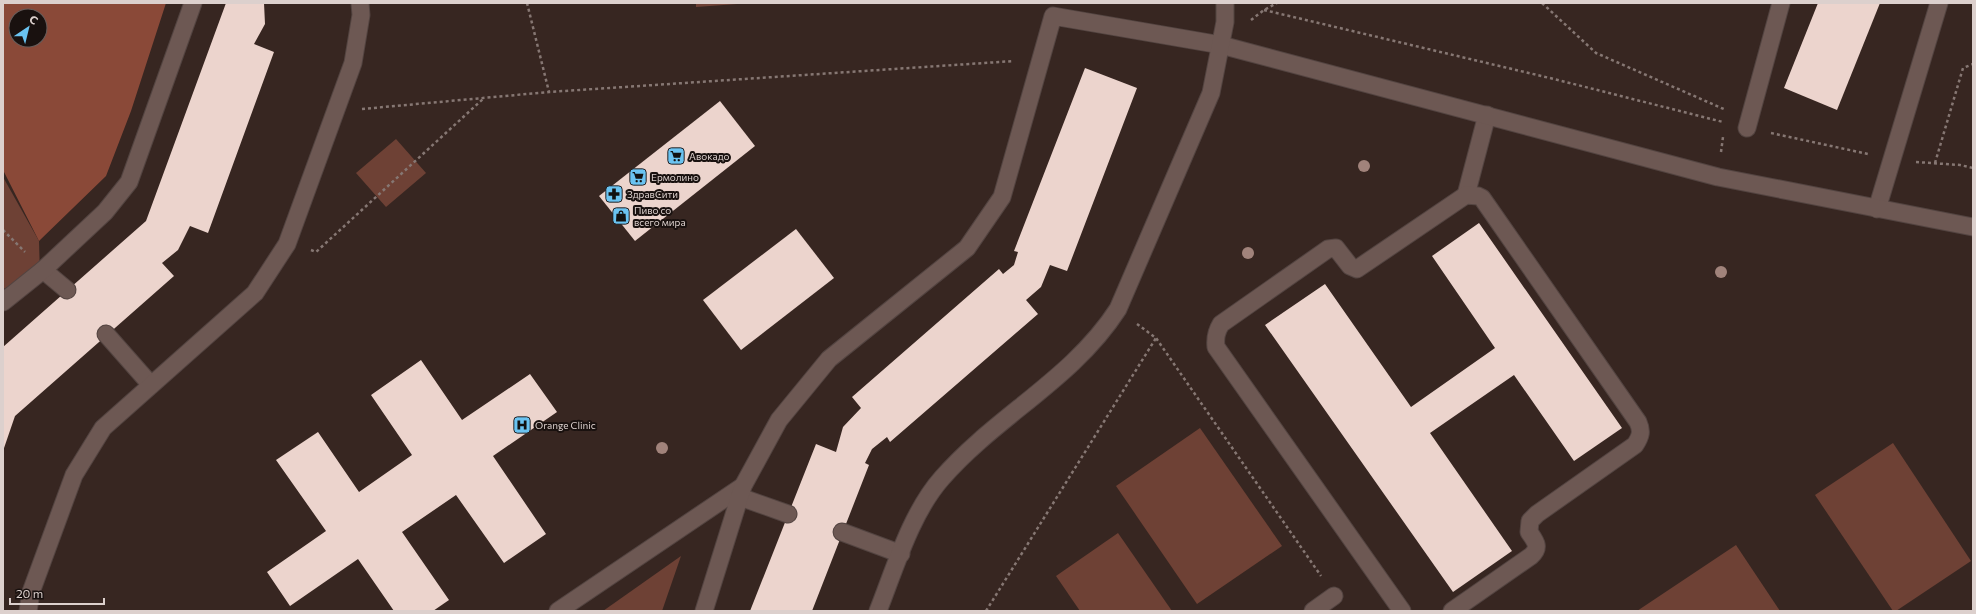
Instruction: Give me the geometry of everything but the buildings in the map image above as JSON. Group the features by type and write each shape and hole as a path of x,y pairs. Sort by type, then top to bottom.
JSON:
{"lane":[{"path":"3,302 43,270 105,212 129,182 193,3"},
{"path":"28,611 31,592 74,474 103,428 256,293 287,244 352,63 361,15 360,3"},
{"path":"878,611 917,514 941,479 966,454 1079,358 1104,331 1118,309 1211,93 1225,22 1225,3"},
{"path":"1747,128 1781,3"},
{"path":"1877,209 1939,3"},
{"path":"704,611 742,491 779,420 829,359 967,248 1002,197 1041,59 1052,10 1221,45 1718,177 1973,227"},
{"path":"1466,195 1487,115"},
{"path":"1402,611 1216,347 1215,338 1221,324 1328,249 1336,248 1350,266 1357,269 1466,195 1478,196 1482,198 1638,422 1641,430 1640,438 1636,445 1537,514 1530,521 1529,532 1537,543 1537,548 1532,556 1452,611"},
{"path":"43,270 67,290"},
{"path":"106,334 151,385"},
{"path":"742,491 788,514"},
{"path":"558,611 742,491"},
{"path":"842,532 901,554"},
{"path":"1313,611 1334,596"}],"path":[{"path":"527,3 549,92"},
{"path":"1277,3 1264,10 1554,79 1747,128 1892,160 1960,165 1973,168"},
{"path":"1542,3 1596,53 1726,110 1718,177"},
{"path":"336,111 549,92 1041,59"},
{"path":"1935,163 1963,68 1973,64"},
{"path":"287,244 316,252 484,98"},
{"path":"3,230 43,270"},
{"path":"1118,309 1156,338 1334,596"},
{"path":"986,611 1156,338"}],"shaded area":[{"path":"3,3 166,3 131,111 106,176 39,241 3,170"},
{"path":"696,3 751,3 696,7"},
{"path":"396,139 426,173 386,207 356,173"},
{"path":"3,177 39,241 40,277 3,289"},
{"path":"1200,428 1282,546 1197,604 1116,486"},
{"path":"1893,443 1971,561 1896,611 1893,611 1815,495"},
{"path":"1118,533 1172,611 1080,611 1056,576"},
{"path":"1736,545 1780,611 1637,611"},
{"path":"681,556 662,611 603,611"}],"place":[{"name":"Авокадо","path":"676,156"},
{"name":"Ермолино","path":"638,177"},
{"name":"ЗдравСити","path":"614,194"},
{"name":"Пиво со всего мира","path":"621,216"},
{"name":"Orange Clinic","path":"522,425"}]}
